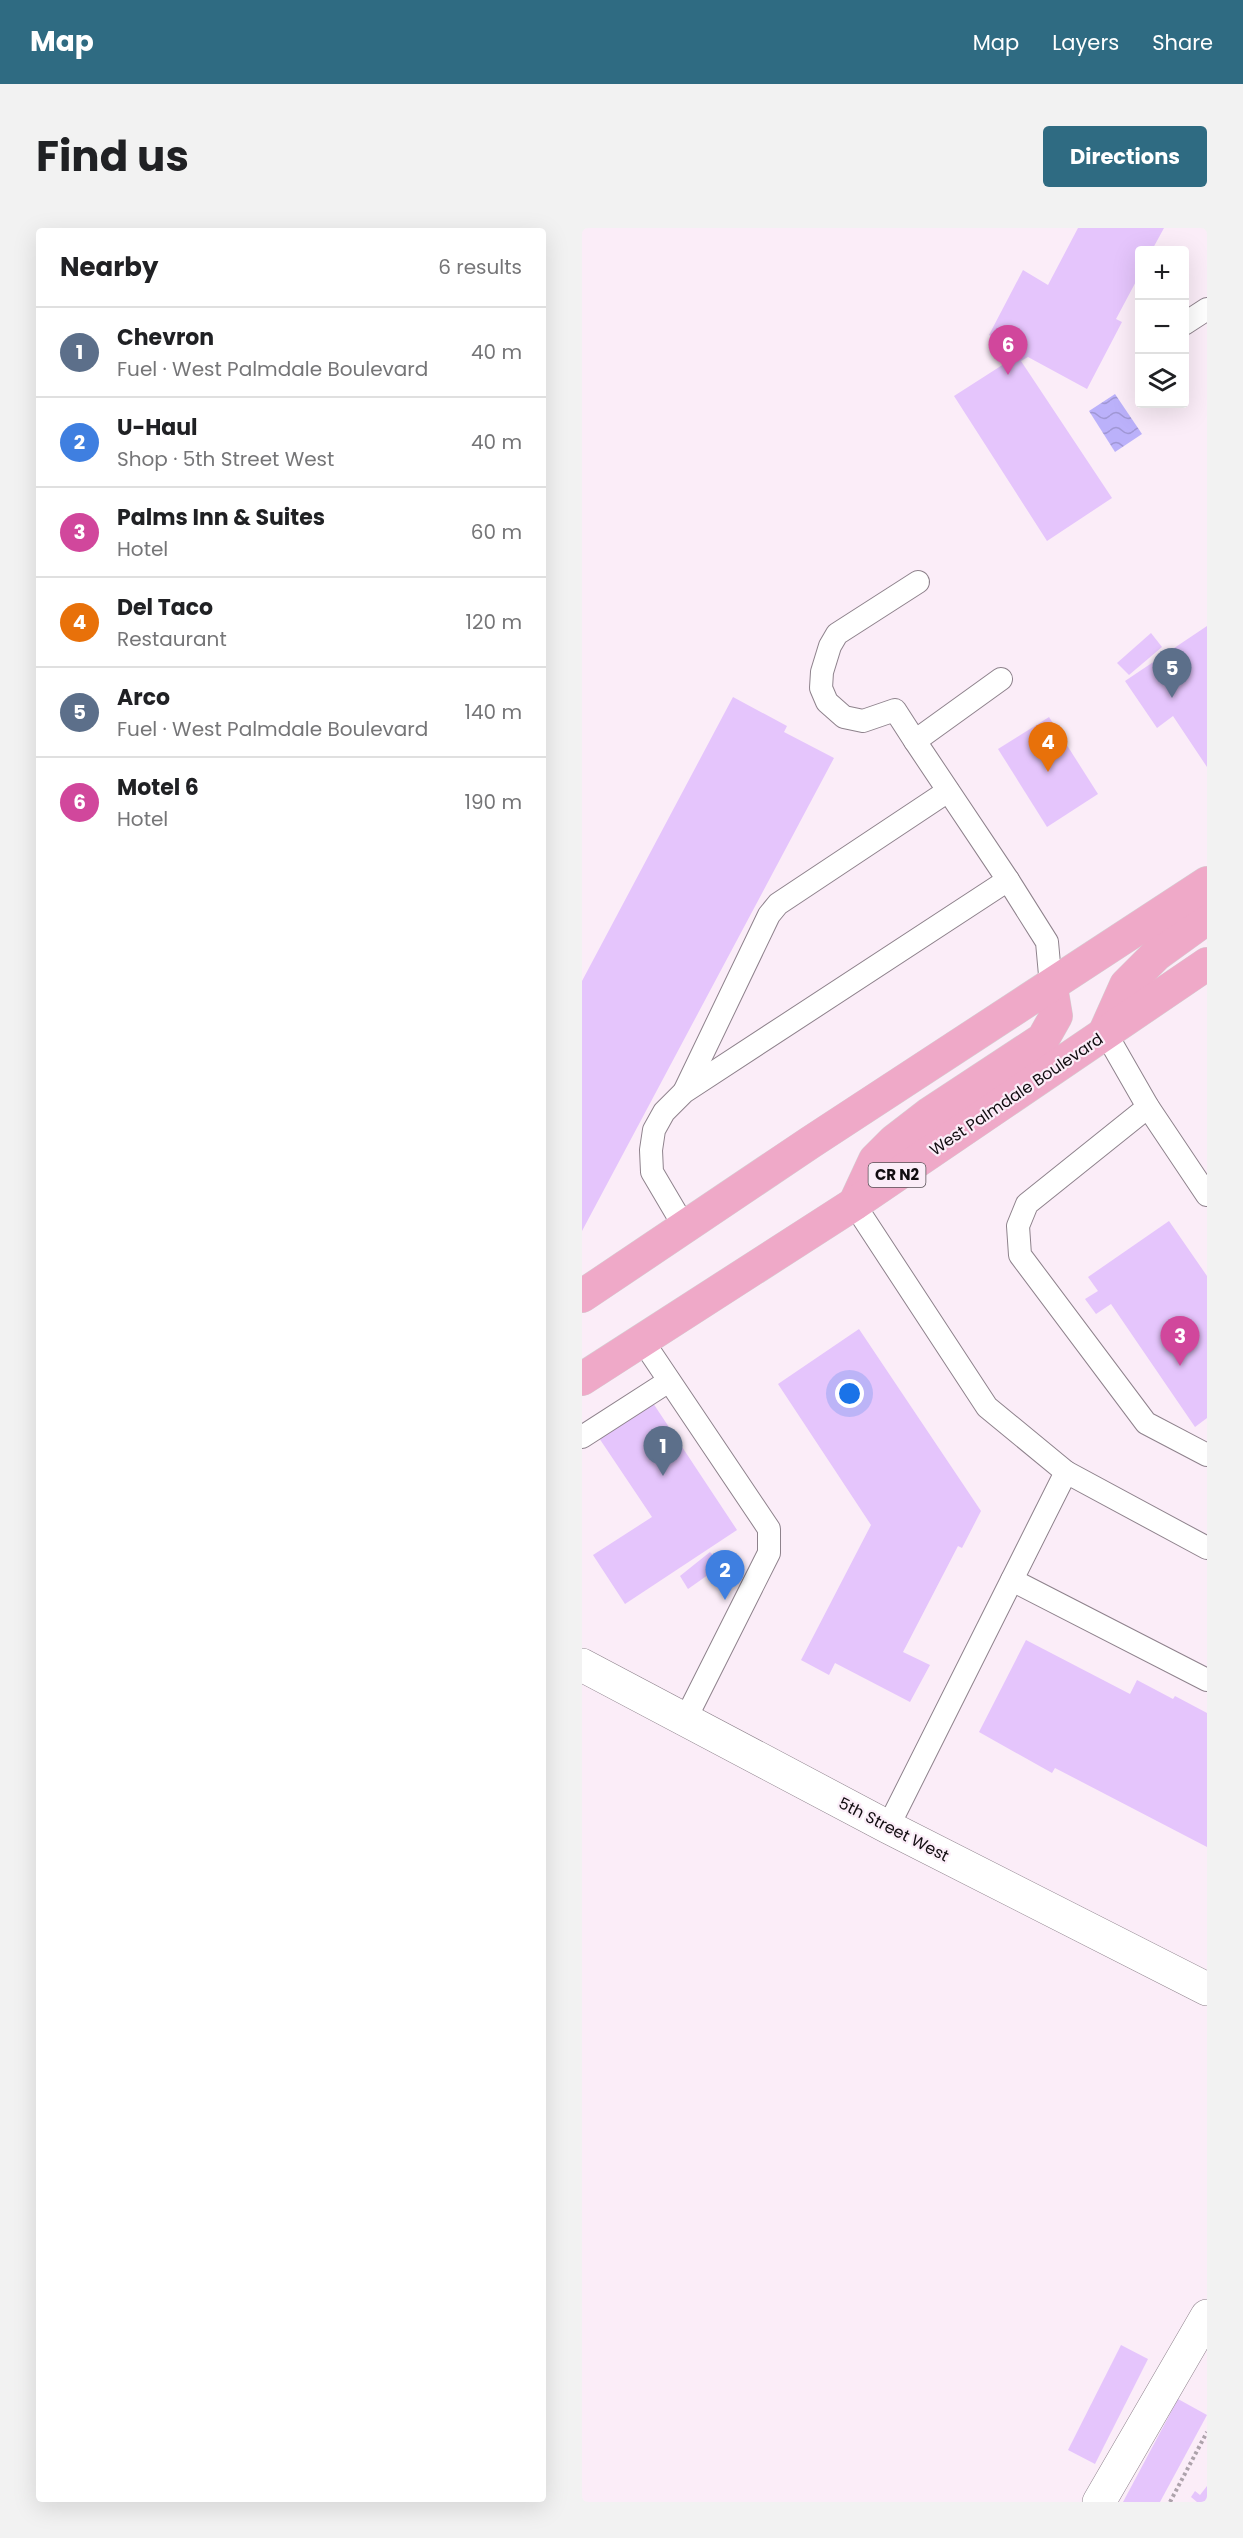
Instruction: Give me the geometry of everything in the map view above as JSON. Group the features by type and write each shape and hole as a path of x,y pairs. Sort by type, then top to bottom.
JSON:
{"main road":[{"path":"582,1296 811,1142 1207,883"},
{"path":"1105,1032 1126,985 1156,955 1207,918"},
{"name":"West Palmdale Boulevard","path":"582,1379 854,1204 1207,964"},
{"path":"854,1204 876,1160 894,1141 929,1114 1043,1039 1056,1016 1051,986"}],"street":[{"name":"5th Street West","path":"582,1665 888,1827 1207,1989"},
{"path":"1099,2502 1207,2316"}],"lane":[{"path":"1189,321 1207,309"},
{"path":"918,582 837,634 826,658 820,688 827,702 844,717 863,721 895,710 1047,942 1051,986"},
{"path":"915,741 1001,679"},
{"path":"684,1092 769,915 778,904 948,791"},
{"path":"685,1228 652,1172 651,1150 654,1130 664,1112 684,1092 1008,880"},
{"path":"1105,1032 1148,1107 1207,1195"},
{"path":"1148,1107 1027,1204 1018,1226 1020,1256 1146,1423 1207,1455"},
{"path":"854,1204 987,1407 1066,1472 1207,1548"},
{"path":"642,1340 770,1529 770,1553 685,1720"},
{"path":"582,1437 669,1381"},
{"path":"888,1827 1066,1472"},
{"path":"1012,1580 1207,1680"}],"path":[{"path":"1170,2502 1207,2432"}],"water":[{"path":"1115,394 1142,434 1115,452 1089,411"}],"building":[{"path":"1078,228 1164,228 1154,246 1135,246 1135,283 1116,319 1122,322 1087,389 1028,357 1021,361 1112,498 1047,541 954,396 1021,353 989,335 1023,270 1048,285"},
{"path":"1207,626 1207,767 1173,716 1157,728 1125,681"},
{"path":"1151,633 1162,647 1129,675 1117,663"},
{"path":"733,697 787,726 784,732 834,758 582,1231 582,981"},
{"path":"1049,717 1098,794 1047,827 998,749"},
{"path":"1169,1221 1207,1276 1207,1418 1195,1427 1111,1304 1096,1314 1085,1299 1098,1291 1088,1277"},
{"path":"859,1329 981,1511 962,1548 958,1546 903,1652 930,1665 910,1702 835,1663 829,1675 801,1660 871,1525 778,1384"},
{"path":"651,1400 737,1530 625,1604 593,1555 652,1517 597,1435"},
{"path":"710,1552 722,1565 688,1589 680,1576"},
{"path":"1026,1640 1130,1694 1137,1680 1173,1699 1175,1696 1207,1713 1207,1847 1055,1768 1052,1773 979,1732"},
{"path":"1121,2345 1148,2359 1095,2464 1068,2450"},
{"path":"1178,2399 1207,2415 1160,2502 1123,2502"},
{"path":"1207,2486 1207,2502 1197,2502 1191,2497 1195,2491 1200,2495"}],"place":[{"name":"Motel 6","path":"1008,375"},
{"name":"Arco","path":"1172,698"},
{"name":"Del Taco","path":"1048,772"},
{"name":"Palms Inn & Suites","path":"1180,1366"},
{"name":"Chevron","path":"663,1476"},
{"name":"U-Haul","path":"725,1600"}]}
